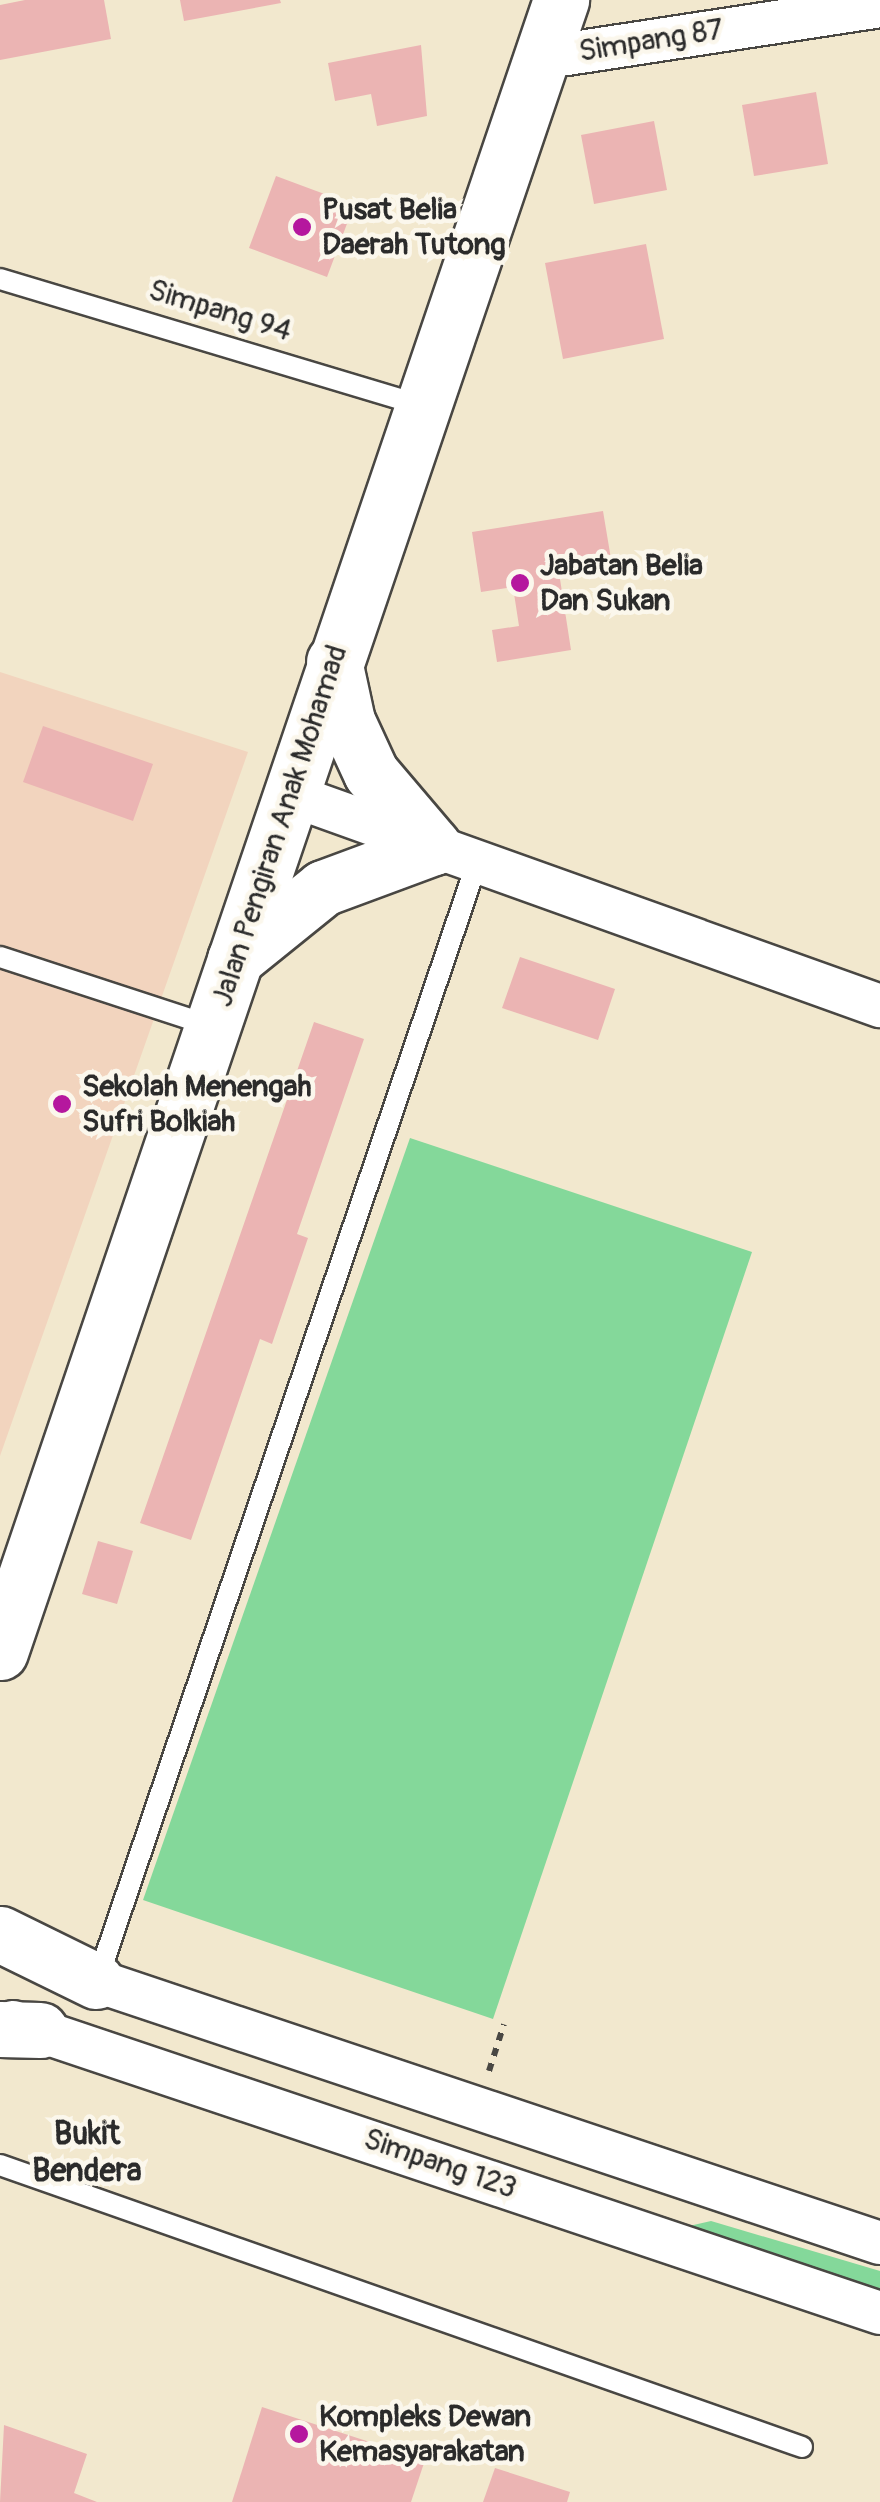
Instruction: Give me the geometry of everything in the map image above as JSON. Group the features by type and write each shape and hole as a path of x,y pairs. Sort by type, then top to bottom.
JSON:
{"street":[{"name":"Jalan Pengiran Anak Mohamad","path":"0,1652 561,0"},
{"name":"Simpang 87","path":"541,58 880,6"},
{"path":"334,661 347,721 371,773 455,855"},
{"path":"291,794 880,1006"},
{"path":"236,959 322,888 455,855"},
{"path":"0,1934 96,1981"},
{"path":"0,1948 880,2243"},
{"name":"Simpang 123","path":"13,2025 880,2313"}],"lane":[{"name":"Simpang 94","path":"0,279 422,406"},
{"path":"96,1981 455,855"},
{"path":"0,958 213,1026"},
{"path":"0,2165 802,2448"}],"path":[{"path":"478,2106 504,2024"}],"shaded area":[{"name":"Sekolah Menengah Sufri Bolkiah","path":"0,672 248,752 0,1456"}],"green space":[{"path":"410,1138 752,1252 493,2019 143,1900"},
{"path":"711,2221 880,2271 880,2296 676,2229"}],"building":[{"path":"25,0 104,0 111,39 0,60 0,5"},
{"path":"180,0 280,0 281,3 184,21"},
{"path":"421,45 427,116 377,126 371,94 335,101 328,63"},
{"path":"816,92 828,164 754,176 742,105"},
{"path":"654,121 667,190 594,204 581,135"},
{"name":"Pusat Belia Daerah Tutong","path":"276,176 354,205 327,277 249,248"},
{"path":"646,244 664,339 563,359 545,263"},
{"name":"Jabatan Belia Dan Sukan","path":"603,511 613,571 560,579 571,650 497,662 492,630 519,626 513,587 481,592 472,532"},
{"path":"43,726 153,764 133,821 23,782"},
{"path":"520,957 615,989 598,1040 502,1008"},
{"path":"314,1022 364,1039 297,1234 308,1238 272,1344 260,1339 191,1540 140,1523"},
{"path":"98,1541 133,1551 117,1604 82,1594"},
{"name":"Kompleks Dewan Kemasyarakatan","path":"262,2407 425,2460 411,2502 232,2502"},
{"path":"4,2425 87,2454 74,2493 97,2502 0,2502"},
{"name":"Kompleks Dewan Kemasyarakatan","path":"495,2468 570,2492 567,2502 483,2502"}],"place":[{"name":"Pusat Belia Daerah Tutong","path":"302,227"},
{"name":"Jabatan Belia Dan Sukan","path":"520,583"},
{"name":"Sekolah Menengah Sufri Bolkiah","path":"62,1104"},
{"name":"Kompleks Dewan Kemasyarakatan","path":"299,2434"}],"district":[{"name":"Bukit Bendera","path":"87,2154"}]}
